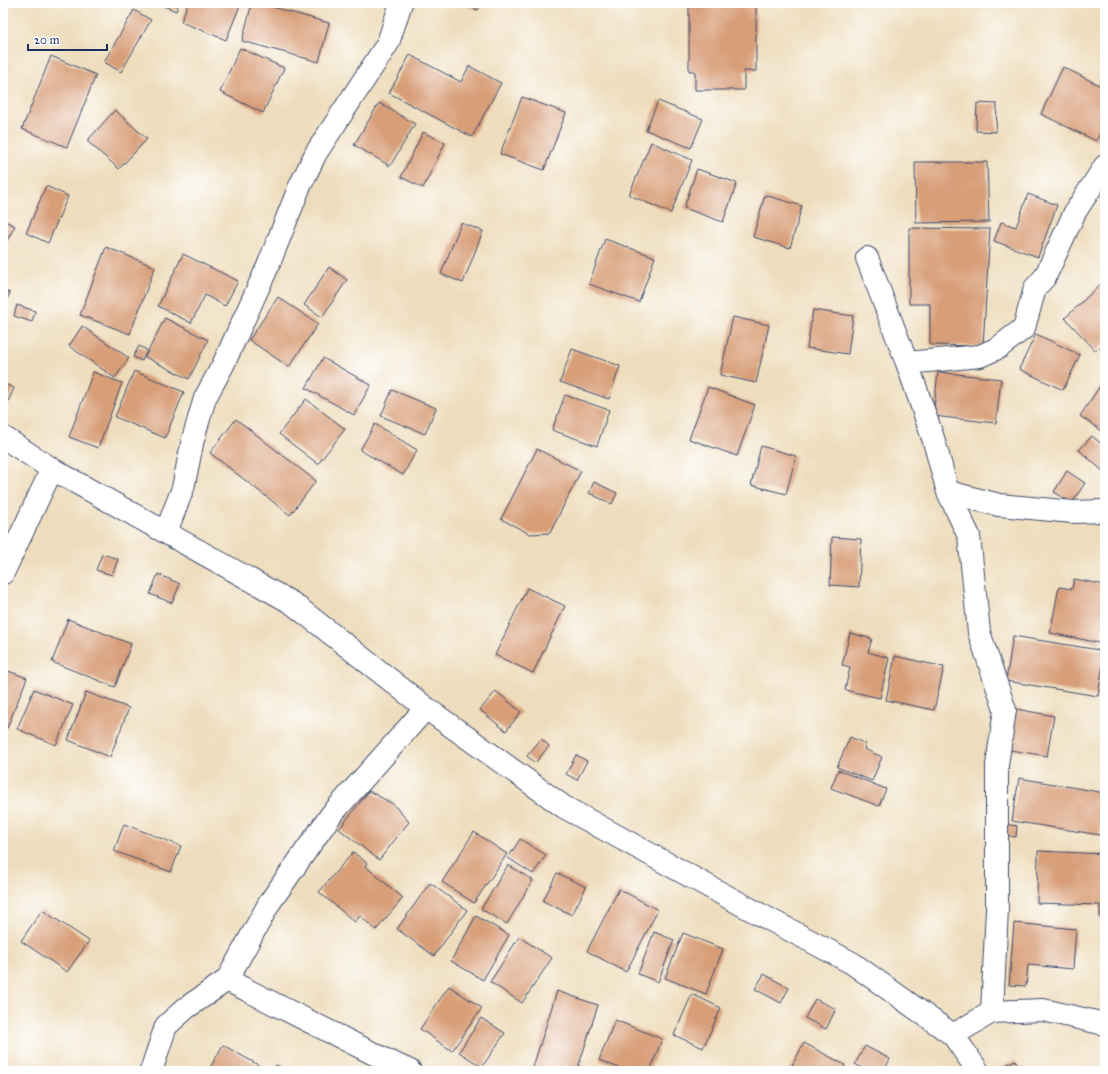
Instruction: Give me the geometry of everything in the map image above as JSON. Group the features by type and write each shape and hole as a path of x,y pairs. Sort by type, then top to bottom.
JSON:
{"street":[{"path":"166,532 183,488 193,439 205,398 223,365 268,266 299,188 316,153 388,43 401,3"},
{"path":"907,363 980,356 998,348 1024,328 1035,288 1045,277 1075,212 1105,166"},
{"path":"867,258 907,363 934,441 948,492 969,536 979,632 1005,710 997,765 996,909 992,1012"},
{"path":"3,436 52,469 292,604 426,708 564,807 852,963 953,1035 978,1071"},
{"path":"3,573 52,469"},
{"path":"948,492 999,506 1074,512 1105,511"},
{"path":"152,1071 166,1026 186,1008 228,980 270,902 331,816 426,708"},
{"path":"228,980 388,1062 410,1071"},
{"path":"953,1035 992,1012 1043,1010 1105,1024"}],"building":[{"path":"156,3 179,3 176,11"},
{"path":"188,3 241,3 226,40 181,22"},
{"path":"252,3 258,3 329,23 319,62 242,41"},
{"path":"458,3 481,3 478,10"},
{"path":"689,3 756,3 756,71 744,71 744,90 695,90 695,71 689,71"},
{"path":"134,10 151,20 121,72 104,62"},
{"path":"240,48 284,68 263,113 220,92"},
{"path":"410,55 461,82 469,66 501,83 472,137 389,93"},
{"path":"51,56 96,75 67,147 22,129"},
{"path":"1063,67 1105,88 1105,123 1096,141 1041,114"},
{"path":"522,97 566,113 544,170 500,154"},
{"path":"658,101 703,119 691,148 646,130"},
{"path":"379,103 415,124 390,166 354,145"},
{"path":"977,103 997,104 996,132 976,131"},
{"path":"115,110 147,139 119,169 87,141"},
{"path":"423,132 445,143 423,188 401,177"},
{"path":"651,142 692,160 671,213 629,195"},
{"path":"915,162 987,162 989,222 916,223"},
{"path":"697,169 737,183 723,222 684,208"},
{"path":"46,186 68,196 48,243 26,233"},
{"path":"1028,194 1057,205 1038,257 994,241 1001,222 1016,227"},
{"path":"765,195 802,206 790,248 753,237"},
{"path":"3,220 15,226 3,248"},
{"path":"461,223 483,231 463,283 441,274"},
{"path":"909,228 990,229 983,346 930,345 930,304 909,304"},
{"path":"605,239 655,257 639,302 589,284"},
{"path":"106,247 155,267 130,334 80,315"},
{"path":"183,254 238,281 225,306 205,295 191,323 158,306"},
{"path":"329,267 347,280 322,317 304,305"},
{"path":"1102,283 1105,286 1105,342 1096,351 1065,318"},
{"path":"3,290 10,293 3,308"},
{"path":"278,297 318,324 289,367 249,340"},
{"path":"17,305 35,311 32,322 14,316"},
{"path":"813,310 853,316 848,354 807,348"},
{"path":"733,317 769,325 756,383 720,375"},
{"path":"165,318 208,340 189,379 145,357"},
{"path":"82,326 129,358 115,378 69,346"},
{"path":"1036,334 1080,355 1063,390 1019,369"},
{"path":"139,346 147,350 142,361 133,357"},
{"path":"572,349 620,366 609,399 560,382"},
{"path":"323,358 371,385 354,415 306,388"},
{"path":"134,371 184,392 165,438 115,417"},
{"path":"93,372 122,383 98,448 69,437"},
{"path":"938,372 1001,379 996,423 933,416"},
{"path":"3,383 14,388 3,413"},
{"path":"1102,383 1105,385 1105,433 1080,416"},
{"path":"708,387 755,405 737,456 689,439"},
{"path":"392,390 436,408 425,434 381,416"},
{"path":"565,395 609,410 597,446 552,430"},
{"path":"306,399 345,429 318,464 279,434"},
{"path":"236,419 316,481 290,515 210,453"},
{"path":"375,424 417,450 403,475 360,450"},
{"path":"1092,436 1105,447 1105,473 1079,450"},
{"path":"761,446 796,456 786,494 751,485"},
{"path":"537,449 581,471 550,533 530,534 501,519"},
{"path":"1067,471 1085,483 1072,503 1054,492"},
{"path":"594,482 617,493 612,504 589,493"},
{"path":"832,537 861,539 859,587 830,585"},
{"path":"102,554 118,559 112,575 96,570"},
{"path":"158,574 180,584 172,603 150,594"},
{"path":"1074,579 1105,585 1105,616 1100,643 1050,633 1059,587 1072,589"},
{"path":"527,588 565,606 533,673 495,655"},
{"path":"68,619 131,644 115,687 52,662"},
{"path":"850,633 872,639 868,652 889,658 880,698 845,690 850,667 842,665"},
{"path":"1013,636 1105,651 1098,696 1006,681"},
{"path":"895,656 944,667 934,710 886,700"},
{"path":"3,669 27,678 7,728 3,725"},
{"path":"34,689 73,705 56,745 17,729"},
{"path":"496,691 521,712 506,731 480,710"},
{"path":"86,692 129,708 110,757 68,740"},
{"path":"1011,708 1054,716 1047,756 1004,749"},
{"path":"850,737 866,744 864,749 882,757 872,781 837,767"},
{"path":"541,739 549,746 535,763 527,756"},
{"path":"576,755 587,761 577,780 566,774"},
{"path":"838,770 886,789 879,806 831,788"},
{"path":"1019,778 1105,793 1105,805 1100,835 1012,821"},
{"path":"369,791 393,804 409,822 379,860 339,829"},
{"path":"124,824 181,846 171,872 114,851"},
{"path":"1004,824 1017,826 1016,837 1003,835"},
{"path":"474,832 507,854 474,903 442,882"},
{"path":"520,839 546,855 533,874 508,858"},
{"path":"1038,851 1105,854 1105,919 1100,918 1100,905 1037,903"},
{"path":"353,852 367,863 365,866 403,898 376,930 360,916 355,922 319,892"},
{"path":"508,865 533,880 507,924 481,909"},
{"path":"557,873 586,887 572,915 543,901"},
{"path":"430,883 467,910 434,956 397,929"},
{"path":"619,889 658,910 626,972 587,951"},
{"path":"42,910 89,941 67,972 21,941"},
{"path":"476,916 509,935 483,980 451,961"},
{"path":"1014,923 1076,929 1073,969 1028,965 1026,986 1009,985"},
{"path":"654,932 674,940 658,982 638,974"},
{"path":"683,933 723,949 706,994 665,978"},
{"path":"519,937 552,958 522,1003 490,982"},
{"path":"764,974 789,988 781,1003 755,989"},
{"path":"449,986 482,1008 452,1051 420,1029"},
{"path":"557,991 598,1005 577,1071 535,1071 532,1070"},
{"path":"692,994 721,1008 703,1048 674,1035"},
{"path":"815,999 836,1009 826,1029 805,1018"},
{"path":"481,1018 505,1033 482,1067 459,1052"},
{"path":"615,1020 662,1039 650,1071 626,1071 599,1060"},
{"path":"804,1043 845,1065 842,1071 789,1071"},
{"path":"223,1045 267,1070 208,1071"},
{"path":"865,1046 890,1059 884,1071 868,1071 855,1064"},
{"path":"1015,1060 1020,1068 1015,1071 1001,1071 1000,1068"},
{"path":"276,1065 291,1071 273,1071"}]}
